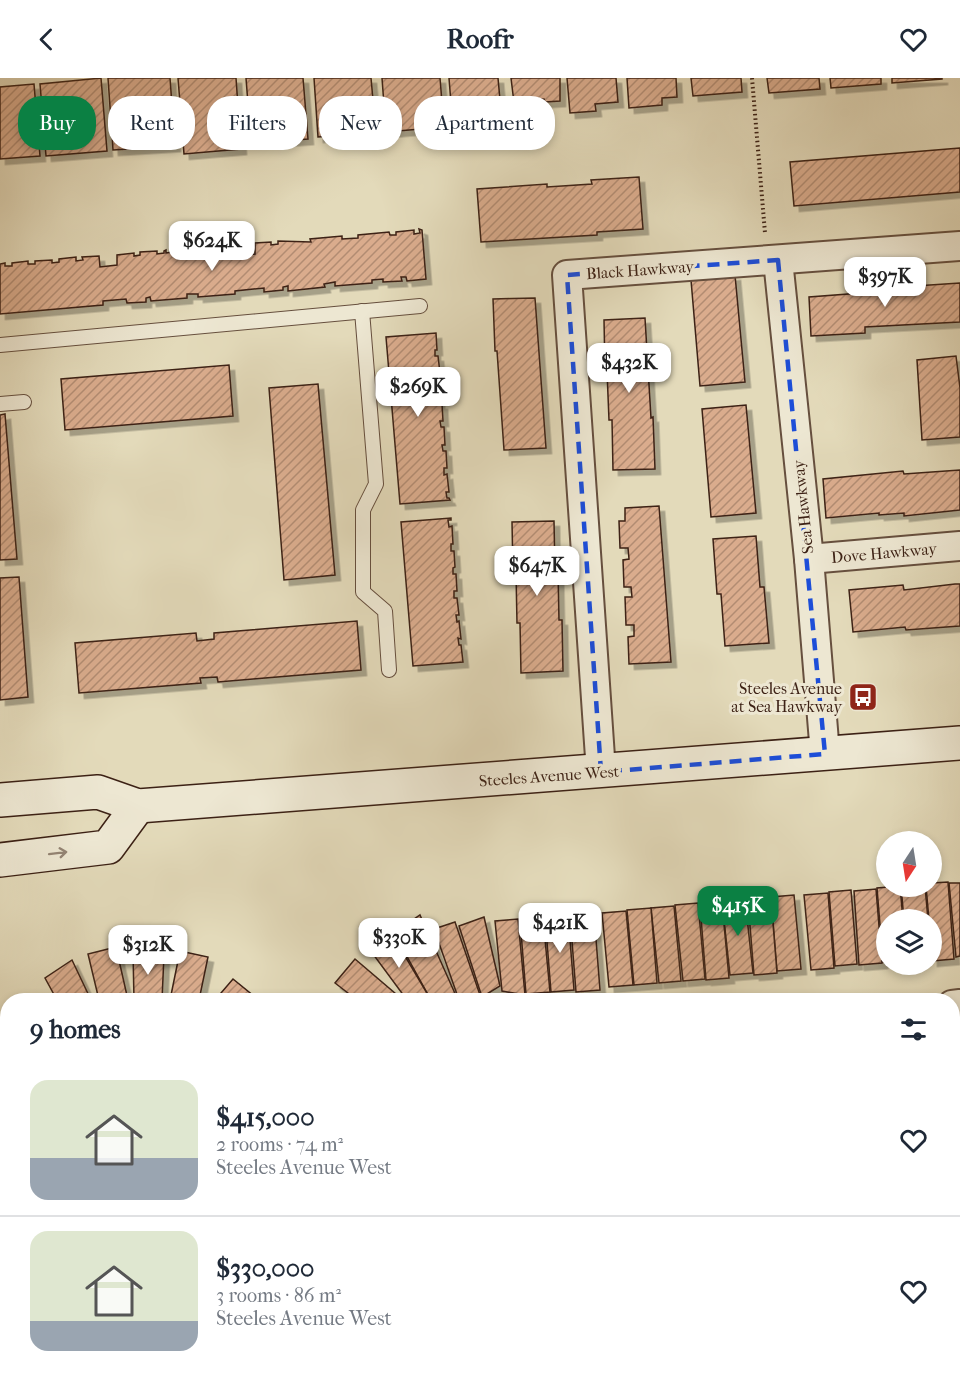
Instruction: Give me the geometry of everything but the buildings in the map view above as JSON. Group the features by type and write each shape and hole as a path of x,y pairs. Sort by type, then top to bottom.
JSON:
{"main road":[{"name":"Steeles Avenue West","path":"0,800 98,792 138,806 960,743"},
{"path":"0,860 108,847 138,806"}],"street":[{"name":"Black Hawkway","path":"601,772 567,274 960,246"},
{"name":"Sea Hawkway","path":"778,260 809,559 825,754"},
{"name":"Dove Hawkway","path":"809,559 960,546"}],"lane":[{"path":"0,345 420,306"},
{"path":"362,311 376,484 363,510 363,592 385,611 389,670"},
{"path":"0,404 24,402"}],"path":[{"path":"752,78 766,239 778,260"}],"highlighted area":[{"path":"778,260 825,754 601,772 567,275"}],"place":[{"name":"Steeles Avenue at Sea Hawkway","path":"863,697"}]}
